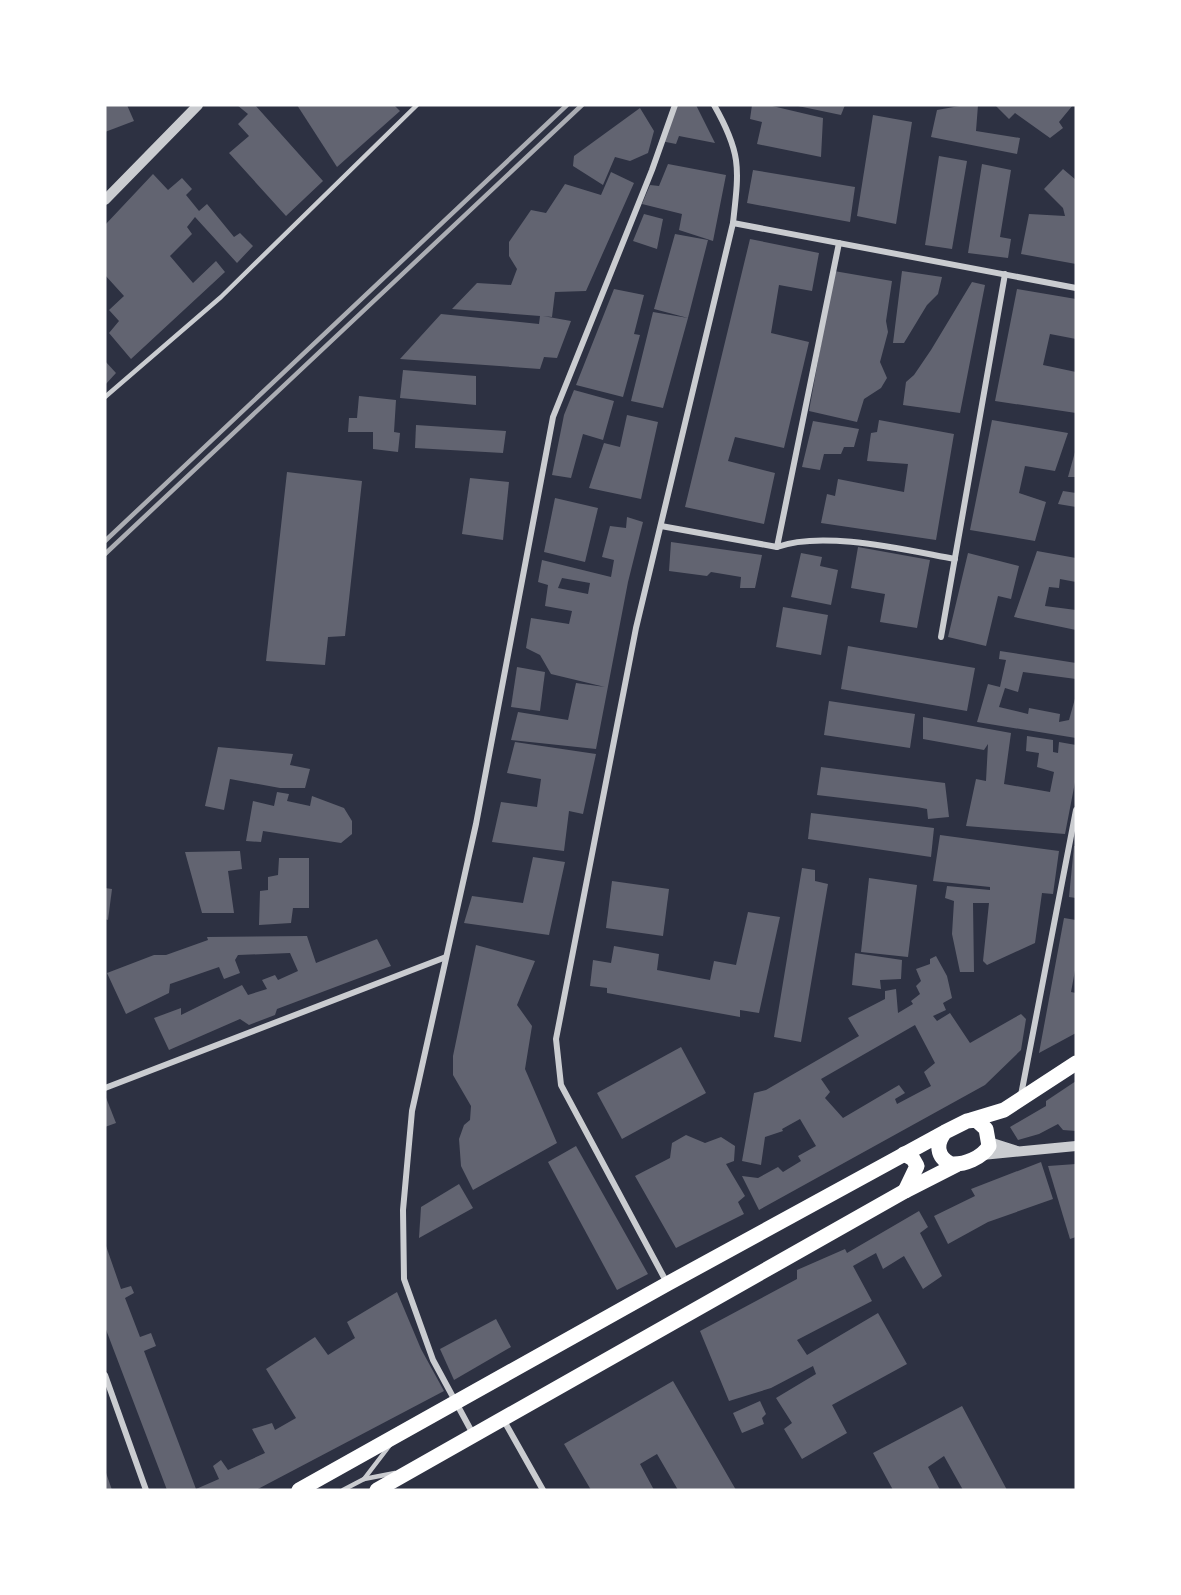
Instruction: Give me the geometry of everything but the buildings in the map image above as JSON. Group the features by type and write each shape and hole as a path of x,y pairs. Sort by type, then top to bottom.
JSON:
{"main road":[{"path":"299,1490 904,1154 971,1120 1004,1110 1076,1063"},
{"path":"377,1490 905,1191 956,1165 986,1144 1004,1110"},
{"path":"971,1120 981,1123 986,1144"},
{"path":"945,1132 938,1142 938,1151 947,1163 956,1165"},
{"path":"904,1154 913,1159 917,1166 905,1191"}],"street":[{"path":"105,200 198,105"},
{"path":"473,1435 433,1360 404,1279 403,1210 412,1111 476,824 553,417 652,170 675,105"},
{"path":"667,1284 561,1085 556,1039 636,628 733,223 739,170 731,134 714,105"},
{"path":"733,223 1076,288"},
{"path":"777,547 839,243"},
{"path":"941,637 1005,274"},
{"path":"661,526 777,547 794,540 869,544 955,559"},
{"path":"1021,1098 1076,810"},
{"path":"1068,849 1076,845"},
{"path":"105,1088 446,957"},
{"path":"986,1144 1023,1153 1076,1146"},
{"path":"105,1375 146,1490"},
{"path":"503,1419 543,1490"}],"lane":[{"path":"105,397 220,297 417,105"},
{"path":"364,1479 398,1435"},
{"path":"343,1490 364,1479 412,1470"}],"railway":[{"path":"105,541 567,105"},
{"path":"105,554 582,105"}]}
